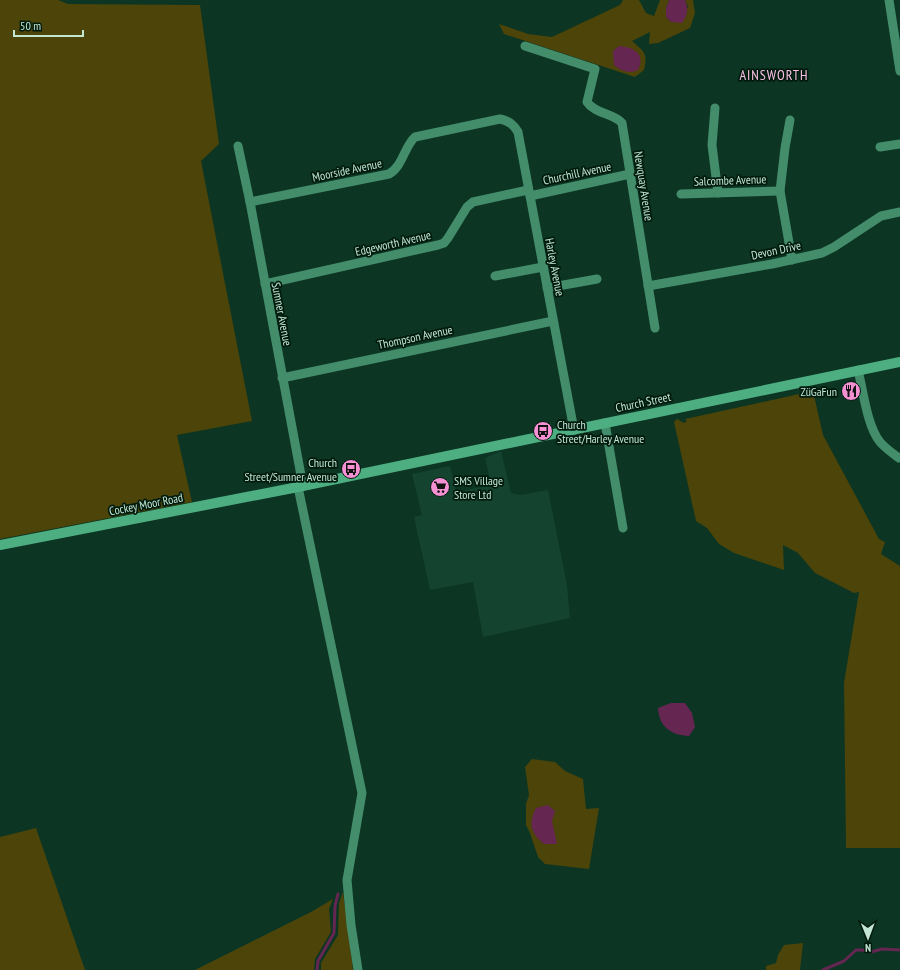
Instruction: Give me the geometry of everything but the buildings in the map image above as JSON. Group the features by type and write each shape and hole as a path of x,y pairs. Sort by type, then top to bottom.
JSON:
{"main road":[{"name":"Church Street","path":"300,487 900,362"},
{"name":"Cockey Moor Road","path":"0,545 300,487"}],"street":[{"path":"889,0 900,71"},
{"name":"Newquay Avenue","path":"525,46 595,69 587,102 592,108 618,119 622,123 655,328"},
{"path":"715,108 712,145 718,193"},
{"name":"Harley Avenue","path":"500,119 507,120 514,125 518,132 574,430"},
{"name":"Moorside Avenue","path":"250,202 389,174 397,168 411,140 415,136 500,119"},
{"path":"790,120 780,191 792,260"},
{"path":"880,146 900,144"},
{"name":"Sumner Avenue","path":"238,146 265,284 300,487 362,793 347,880 351,925 358,970"},
{"name":"Churchill Avenue","path":"529,193 630,174"},
{"name":"Salcombe Avenue","path":"681,194 780,191"},
{"name":"Edgeworth Avenue","path":"265,284 444,243 467,207 473,202 529,193"},
{"name":"Devon Drive","path":"648,286 792,260 822,253 834,248 881,216 900,212"},
{"path":"495,276 543,267"},
{"path":"547,288 597,279"},
{"name":"Thompson Avenue","path":"282,378 554,320"},
{"path":"858,370 866,409 874,432 879,441 900,459"},
{"path":"605,423 623,530"}],"shaded area":[{"path":"0,0 58,0 68,4 200,5 219,144 201,161 252,421 177,435 192,502 0,539"},
{"path":"623,0 639,0 646,13 654,16 660,0 669,0 666,8 666,17 671,22 688,7 685,0 693,0 695,13 690,28 658,43 649,44 650,32 632,41 642,50 646,59 644,70 635,77 504,34 499,24 528,34 552,37 620,5"},
{"path":"669,0 685,0 687,12 682,23 671,22 666,17 666,8"},
{"path":"619,46 629,48 637,52 641,60 638,70 631,72 625,71 614,65 613,51"},
{"path":"813,391 823,435 879,539 885,542 881,554 900,566 900,848 846,848 844,683 859,592 854,593 815,573 798,553 783,545 784,570 734,553 719,544 707,528 696,521 674,422 677,419 684,423 687,421 685,419"},
{"path":"501,451 511,493 520,495 548,490 567,585 570,618 483,637 473,582 430,590 414,517 422,515 412,474 450,466 456,492 491,485 485,458"},
{"path":"671,703 685,703 692,713 695,727 689,736 672,732 667,729 661,720 658,708"},
{"path":"532,759 555,762 565,771 583,779 586,809 599,808 589,869 545,864 538,857 526,825 526,804 529,795 525,767"},
{"path":"548,805 555,811 552,821 557,844 544,844 536,836 532,828 532,819 536,808"},
{"path":"36,828 85,970 0,970 0,837"},
{"path":"343,892 353,970 321,970 321,963 338,935 339,903"},
{"path":"333,899 329,909 331,932 315,959 314,970 195,970 311,912"},
{"path":"803,943 800,970 766,970 766,966 776,963 778,955 784,945"}],"waterway":[{"path":"317,970 318,961 334,933 335,906 338,894"},
{"path":"823,970 844,961 856,950 871,952 882,949 900,950"}],"place":[{"name":"ZüGaFun","path":"851,391"},
{"name":"Church Street/Harley Avenue","path":"543,431"},
{"name":"Church Street/Sumner Avenue","path":"351,469"},
{"name":"SMS Village Store Ltd","path":"440,487"}],"district":[{"name":"AINSWORTH","path":"774,75"}]}
